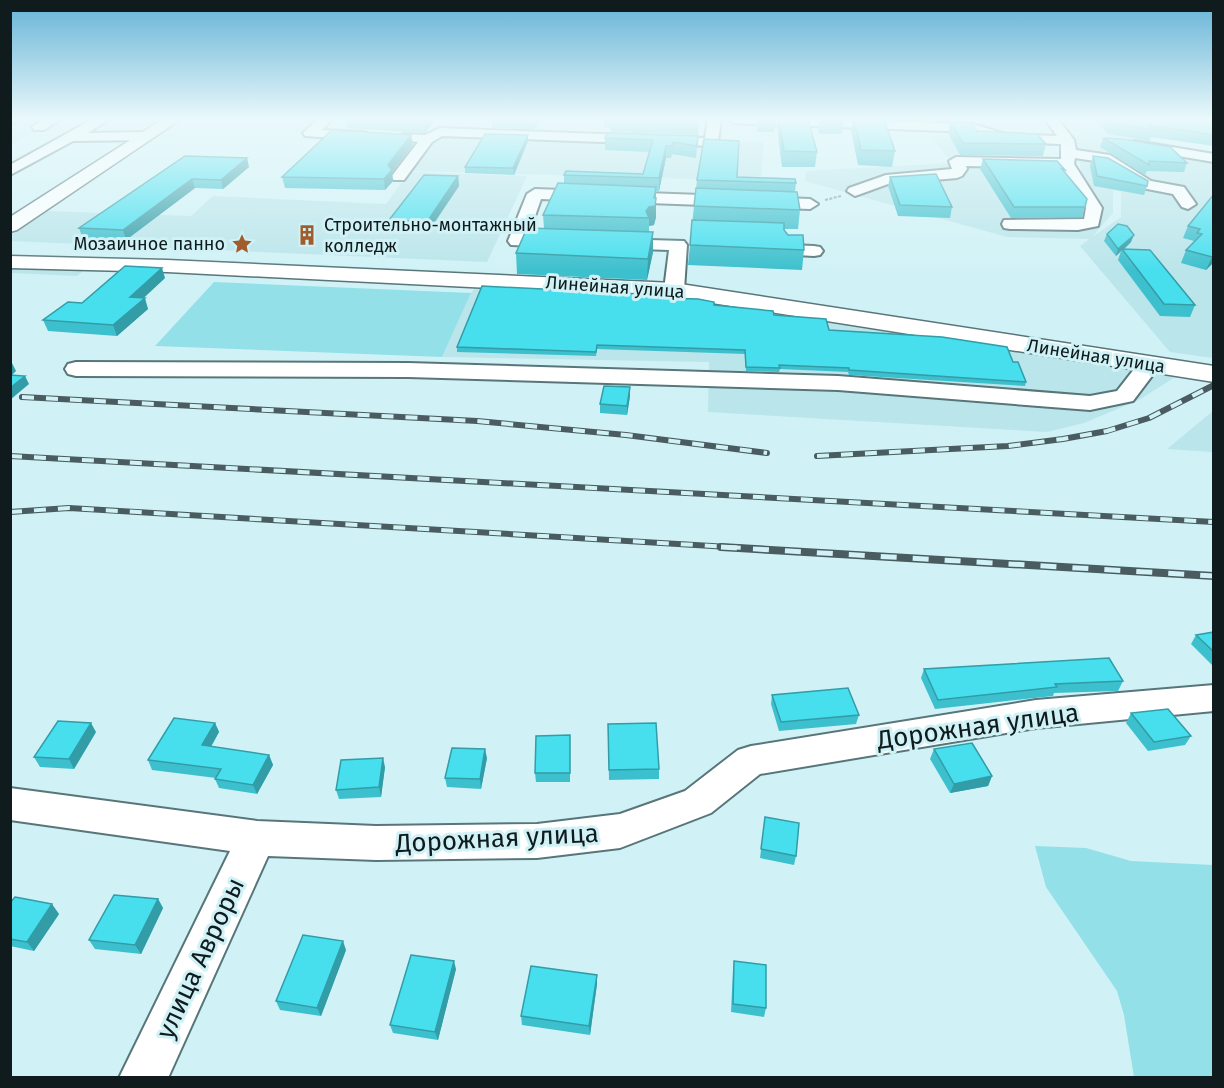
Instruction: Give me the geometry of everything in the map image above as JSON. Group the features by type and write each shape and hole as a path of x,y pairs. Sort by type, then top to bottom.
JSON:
{"main road":[{"path":"10,226 96,170"},
{"name":"Линейная улица","path":"10,262 167,266 674,290 1214,374"}],"street":[{"path":"399,177 404,170"},
{"path":"855,192 886,180 957,173 959,170"},
{"path":"1010,224 1078,225 1092,222 1095,208 1077,170"},
{"path":"1123,170 1147,185 1179,190 1188,204"},
{"path":"576,236 522,228 535,194 680,205 810,204"},
{"path":"611,230 686,239"},
{"path":"597,243 686,239"},
{"path":"674,290 686,239"},
{"path":"753,242 814,251"},
{"path":"76,369 408,370 838,384 1090,403 1125,396 1150,364"},
{"name":"Дорожная улица","path":"10,804 257,838 376,843 514,841 620,831 698,802 751,761 1036,714 1214,698"},
{"name":"улица Авроры","path":"143,1077 257,838"}],"path":[{"path":"810,204 855,192"}],"shaded area":[{"path":"414,170 762,170 761,181"},
{"path":"828,170 1074,170 1082,176 1081,170 1213,170 1213,358 1170,352 1080,246 1089,239 1007,237 805,181 806,171","holes":["1113,190 1121,192 1121,217 1092,237 1113,213"]},
{"path":"409,172 527,176 487,262 11,241 11,234 47,211 191,216 213,196 386,204"},
{"path":"11,265 87,268 77,276 11,273"},
{"path":"480,281 640,287 1183,372 1139,400 1084,423 1047,432 708,412 709,362 442,357 471,293"},
{"path":"214,282 471,293 442,357 155,346"},
{"path":"1213,411 1213,452 1167,449"},
{"path":"1035,846 1086,848 1131,861 1213,865 1213,1077 1134,1077 1124,1015 1117,991 1046,887"}],"building":[{"path":"165,170 233,170 221,180 192,179 123,230 79,228"},
{"path":"290,170 392,170 384,179 282,177"},
{"path":"644,170 661,170 659,178 564,175 566,171 643,174"},
{"path":"699,170 737,170 737,177 795,179 796,183 697,180"},
{"path":"990,170 1063,170 1087,199 1085,207 1014,207"},
{"path":"1096,170 1128,170 1148,181 1147,186 1097,176"},
{"path":"936,174 952,207 900,205 890,177"},
{"path":"424,175 458,176 427,222 389,220"},
{"path":"558,183 656,187 655,206 649,207 646,211 649,218 543,215"},
{"path":"696,188 797,192 800,210 694,206"},
{"path":"1214,194 1214,255 1212,257 1186,250 1202,234 1197,233 1200,229 1188,226"},
{"path":"692,220 784,223 784,230 788,235 803,235 804,250 690,245"},
{"path":"1118,224 1127,226 1134,235 1118,249 1107,234"},
{"path":"527,228 653,232 648,259 516,253"},
{"path":"1122,249 1150,250 1195,305 1164,304"},
{"path":"125,266 162,268 130,297 145,298 113,325 43,320 68,302 82,303"},
{"path":"482,286 698,299 714,302 714,305 773,311 774,315 826,319 829,330 942,337 1007,347 1013,362 1018,362 1026,382 849,370 849,368 779,365 780,368 746,367 745,350 597,345 596,352 457,347"},
{"path":"10,375 25,376 10,388"},
{"path":"604,386 630,387 627,406 600,404"},
{"path":"1214,632 1214,652 1196,635"},
{"path":"1109,658 1123,681 1055,684 1057,687 938,700 924,669"},
{"path":"848,688 859,715 781,722 772,695"},
{"path":"1168,709 1191,736 1154,742 1131,713"},
{"path":"174,718 215,723 202,745 269,755 253,785 215,779 221,769 148,760"},
{"path":"58,721 91,723 69,759 34,757"},
{"path":"656,723 659,769 609,770 608,724"},
{"path":"570,735 570,773 535,773 536,736"},
{"path":"972,743 992,776 954,784 934,749"},
{"path":"452,748 485,749 480,779 445,778"},
{"path":"383,758 379,787 336,790 341,760"},
{"path":"765,817 799,823 796,856 761,849"},
{"path":"114,895 158,899 135,945 89,940"},
{"path":"15,897 52,904 27,942 10,939 10,903"},
{"path":"303,935 343,941 317,1008 276,1001"},
{"path":"411,955 454,961 435,1032 390,1025"},
{"path":"734,961 766,965 766,1008 733,1004"},
{"path":"531,966 597,975 589,1026 521,1016"}],"railway":[{"path":"817,456 1008,446 1063,439 1107,431 1149,418 1214,385"},
{"path":"22,397 477,421 626,435 767,453"},
{"path":"10,456 1214,522"},
{"path":"10,512 69,508 746,548"},
{"path":"721,547 1214,576"}],"place":[{"name":"Строительно-монтажный колледж","path":"307,235"},
{"name":"Мозаичное панно","path":"242,244"}]}
